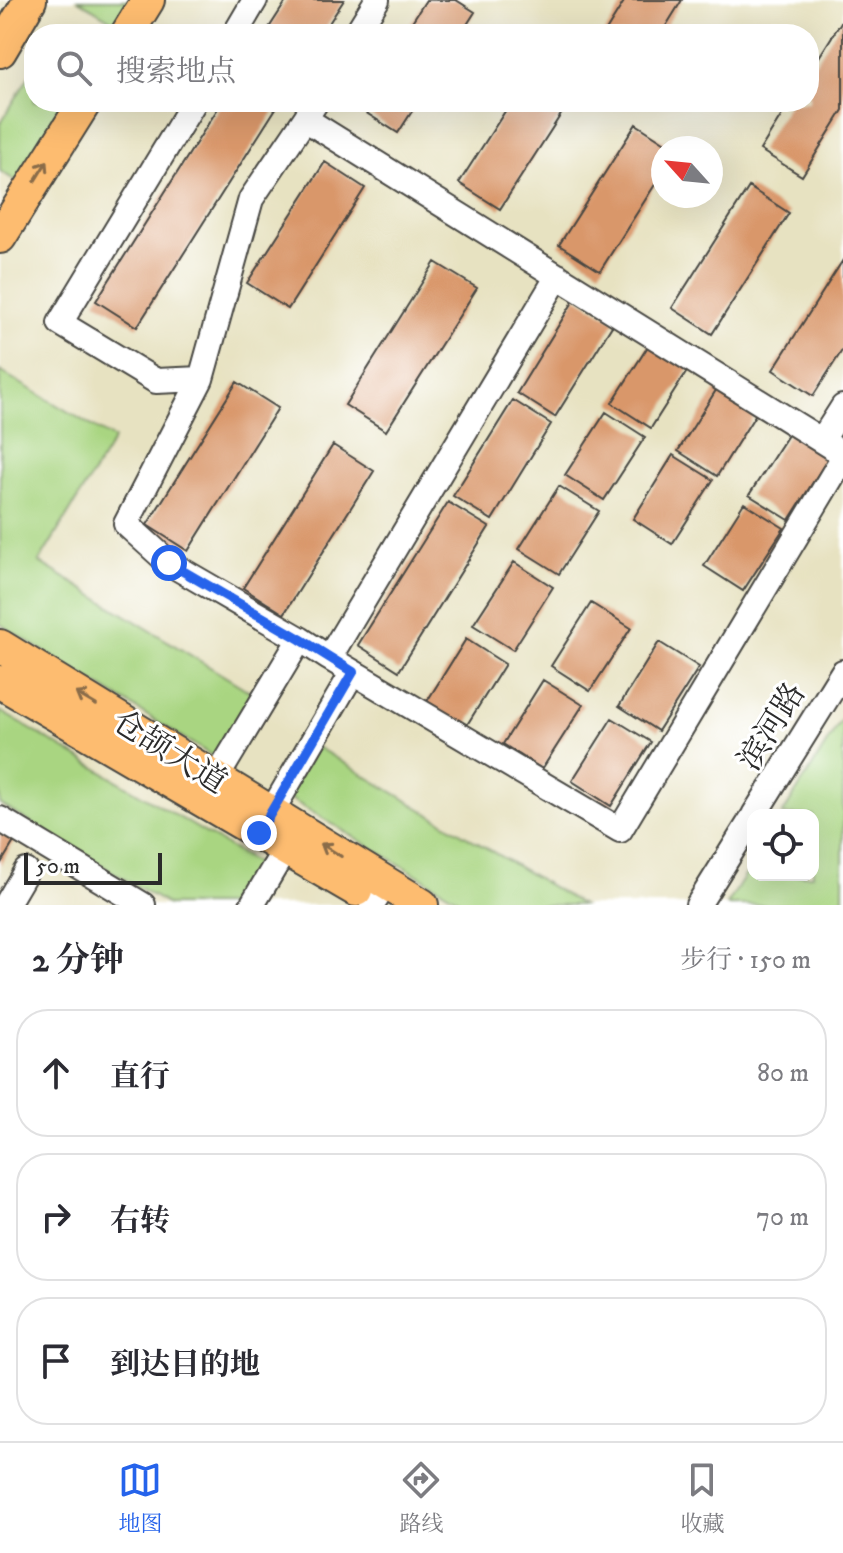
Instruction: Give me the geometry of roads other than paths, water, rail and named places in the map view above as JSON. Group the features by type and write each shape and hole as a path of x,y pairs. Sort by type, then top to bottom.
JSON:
{"main road":[{"path":"0,51 30,0"},
{"path":"133,24 148,0"},
{"path":"0,237 79,112"},
{"name":"仓颉大道","path":"0,646 210,790 378,898 422,905"},
{"name":"仓颉大道","path":"0,682 210,790"}],"street":[{"path":"241,24 255,0"},
{"path":"362,24 377,0"},
{"path":"188,112 60,323 156,381 201,379"},
{"path":"309,112 251,199 201,379 126,524 169,563 620,830 843,456 558,276 312,112"},
{"path":"329,658 558,276"},
{"path":"822,440 843,407"},
{"path":"210,790 300,639"},
{"path":"252,905 278,831 353,672"},
{"name":"滨河路","path":"758,809 843,672"},
{"path":"0,819 143,905"},
{"name":"滨河路","path":"698,905 747,827"},
{"path":"6,905 26,871"}]}
